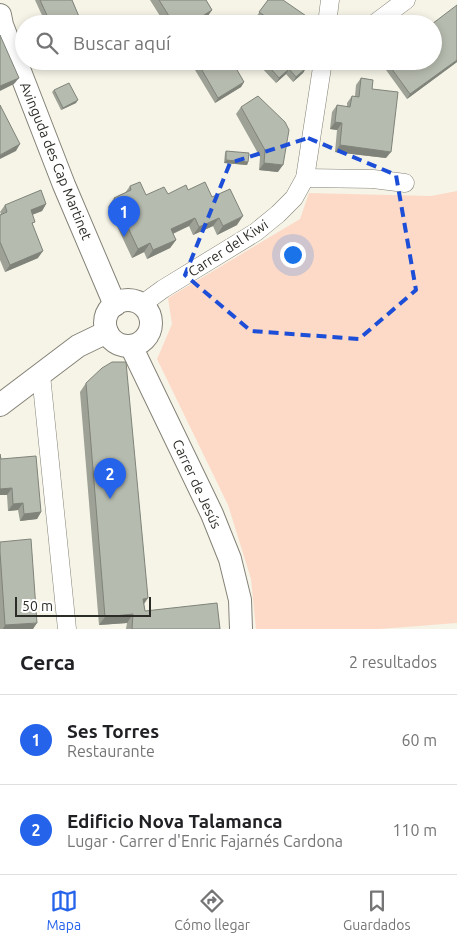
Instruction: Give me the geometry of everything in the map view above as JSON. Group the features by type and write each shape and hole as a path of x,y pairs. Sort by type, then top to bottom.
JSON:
{"street":[{"path":"328,15 330,0"},
{"path":"386,15 406,0"},
{"name":"Avinguda des Cap Martinet","path":"0,15 15,59"},
{"name":"Avinguda des Cap Martinet","path":"19,70 64,185 115,305"},
{"name":"Carrer del Kiwi","path":"141,305 163,289 256,232 294,198 305,178 322,70"},
{"path":"305,178 405,183"},
{"path":"128,301 141,305 147,311 150,318 149,333 138,344 131,346 117,343 107,332 105,324 109,310 115,305 128,301"},
{"path":"0,405 78,346 107,332"},
{"name":"Carrer de Jesús","path":"131,346 212,514 230,559 240,600 241,629"},
{"path":"40,375 67,629"}],"highlighted area":[{"path":"308,138 396,175 416,290 359,339 251,331 185,275 230,163"}],"shaded area":[{"path":"457,191 457,623 380,629 256,629 251,579 228,505 157,359 172,324 168,298 300,219 309,193 431,196"}],"building":[{"path":"40,0 72,0 78,15 47,15"},
{"path":"159,0 206,0 212,10 204,15 168,15"},
{"path":"268,0 283,0 305,15 263,15 259,12"},
{"path":"457,5 457,60 410,94 393,70 442,70 442,16"},
{"path":"0,35 19,78 0,86"},
{"path":"202,70 237,70 244,82 218,98"},
{"path":"272,70 288,70 279,78"},
{"path":"290,70 304,70 296,77"},
{"path":"361,78 373,80 372,89 398,92 391,152 340,145 342,123 335,122 337,105 350,107 352,96 359,97"},
{"path":"69,83 78,100 63,108 54,90"},
{"path":"258,96 285,122 289,130 283,165 264,163 265,150 241,107"},
{"path":"0,105 20,144 0,155"},
{"path":"226,151 249,153 248,162 226,160"},
{"path":"140,182 146,195 164,187 168,194 186,185 188,190 205,182 212,197 230,189 243,216 223,226 219,218 199,227 195,218 171,229 176,240 153,250 150,243 138,249 114,198 131,190 130,186"},
{"path":"41,190 46,204 31,210 35,222 32,223 43,251 10,265 0,242 0,215 7,212 5,205"},
{"path":"112,362 126,362 148,598 143,599 145,611 217,603 220,629 132,629 133,614 105,617 86,383 102,368"},
{"path":"0,454 1,459 36,456 41,512 24,514 23,503 13,504 12,488 0,489"},
{"path":"31,539 37,623 5,625 0,542"}],"place":[{"name":"Ses Torres","path":"124,237"},
{"name":"Edificio Nova Talamanca","path":"110,499"}]}
